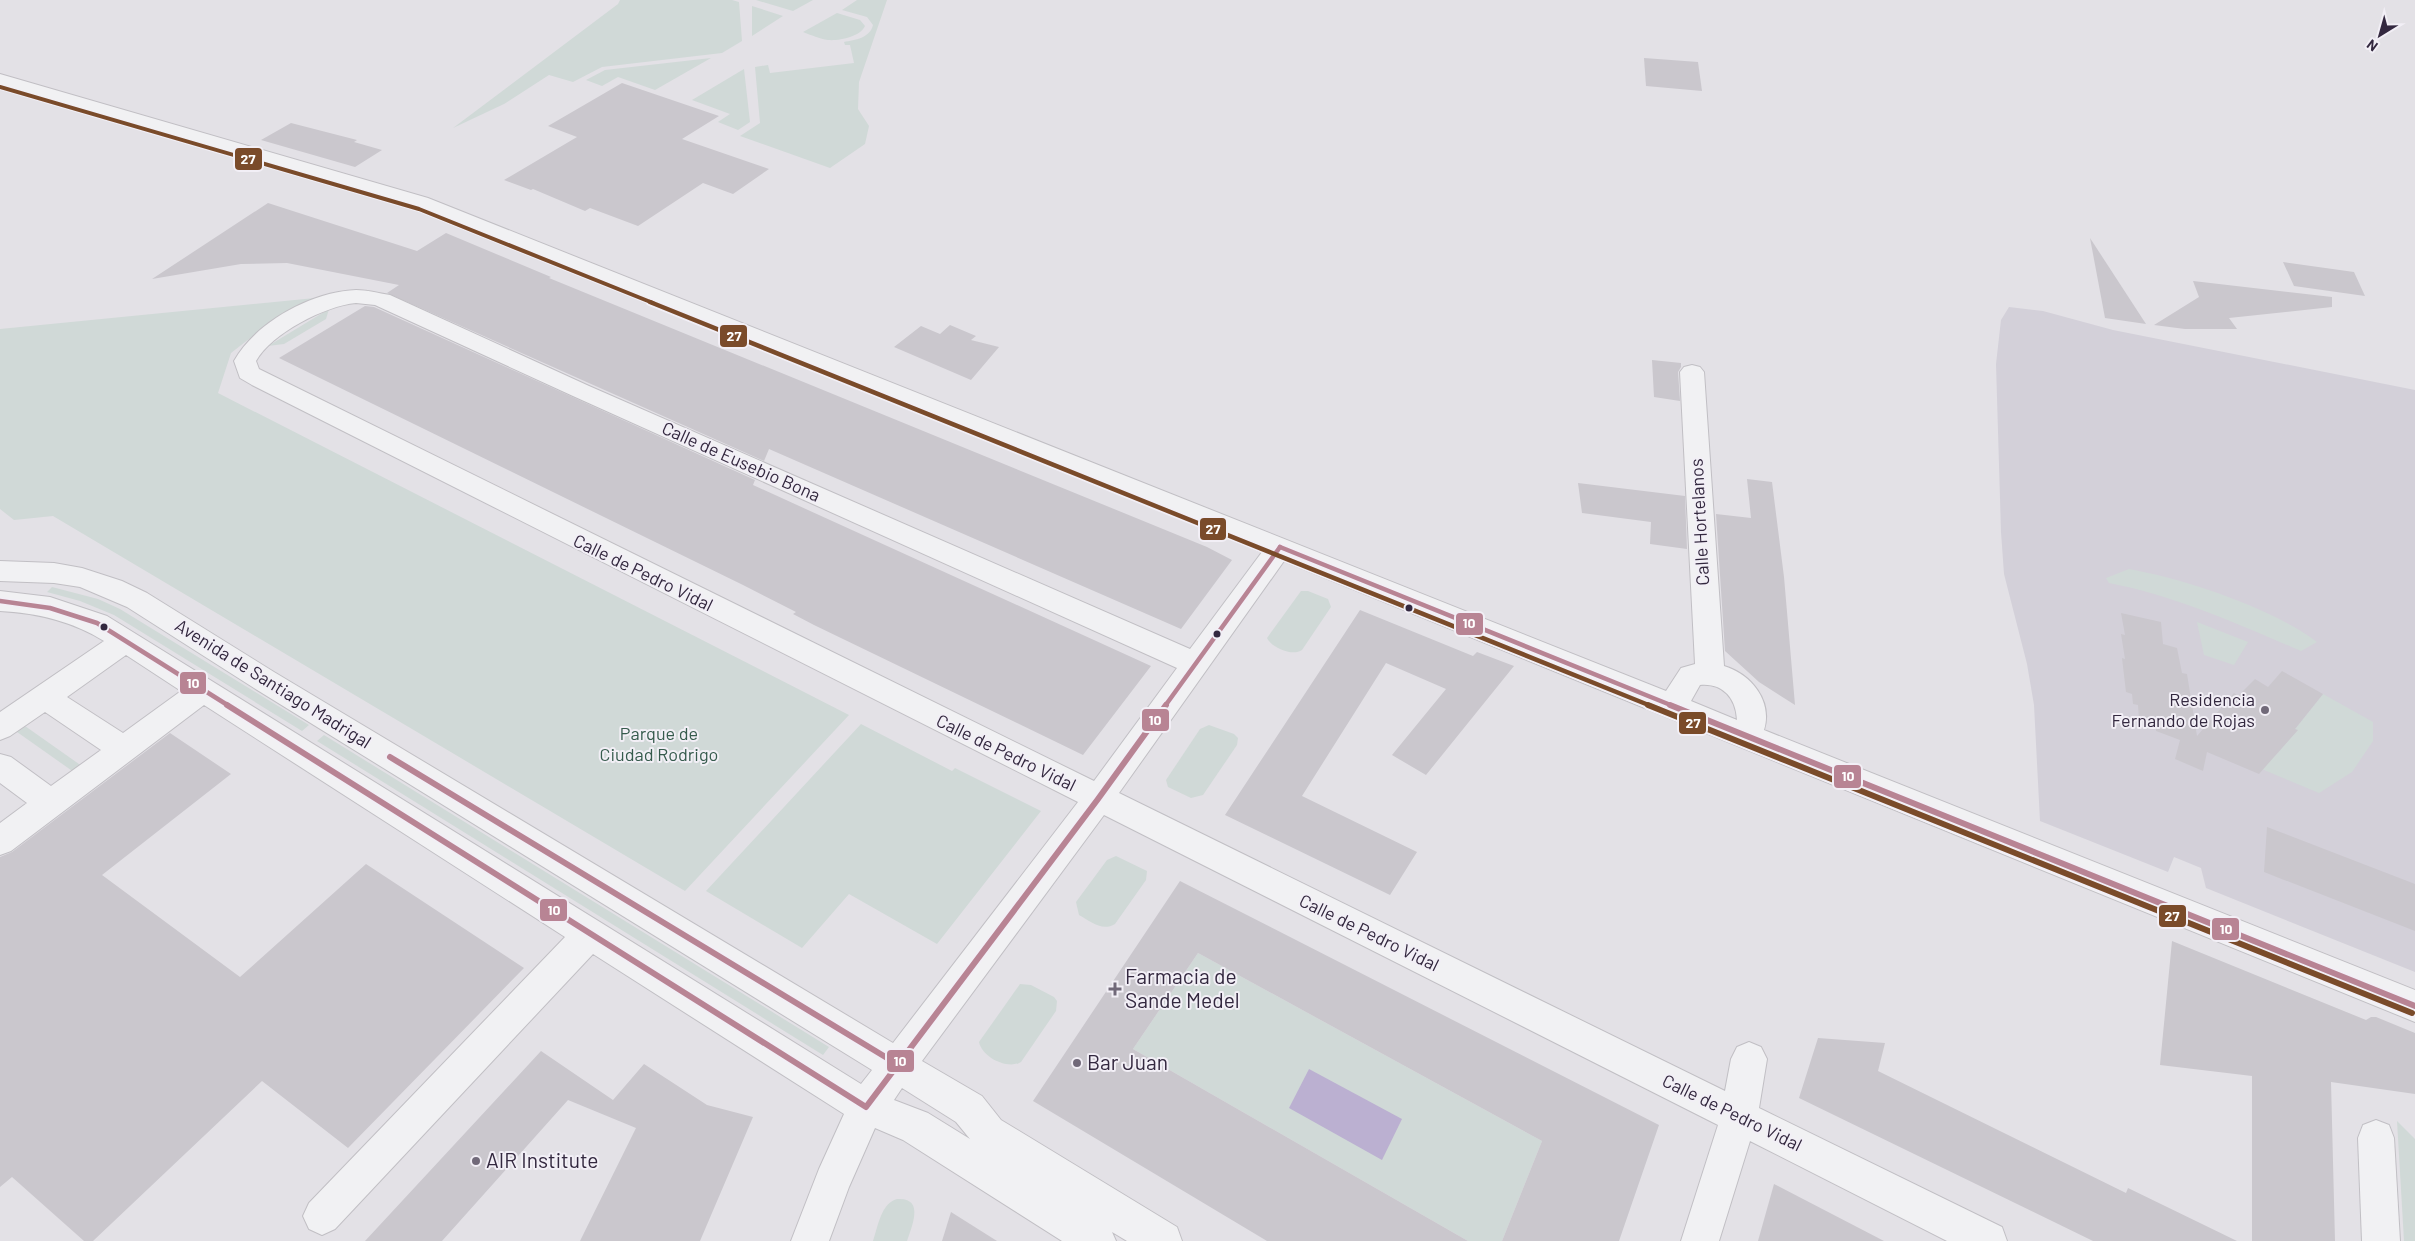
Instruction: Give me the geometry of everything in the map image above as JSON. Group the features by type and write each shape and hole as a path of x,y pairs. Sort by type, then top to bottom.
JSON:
{"street":[{"path":"0,79 421,202 2415,1006"},
{"name":"Calle de Eusebio Bona","path":"285,325 318,307 342,298 372,297 382,300 581,391 1196,664"},
{"name":"Calle de Pedro Vidal","path":"285,325 264,337 251,349 244,361 248,373 459,481 1988,1241"},
{"name":"Calle Hortelanos","path":"1692,372 1710,672"},
{"path":"810,1241 832,1182 866,1107 896,1064 1098,799 1280,547"},
{"name":"Avenida de Santiago Madrigal","path":"0,571 54,573 82,578 112,588 138,600 264,680 969,1109 988,1133 1164,1241"},
{"path":"0,601 25,602 75,614 97,623 866,1107 914,1126 1097,1241"},
{"path":"0,728 125,641"},
{"path":"1675,707 1680,691 1691,676 1710,672 1728,677 1747,695 1752,720 1748,736"},
{"path":"0,841 203,690"},
{"path":"46,697 123,749"},
{"path":"0,766 50,803"},
{"path":"322,1216 590,934"},
{"path":"1700,1241 1738,1116 1748,1059"},
{"path":"2376,1138 2381,1241"}],"shaded area":[{"path":"2009,307 2043,311 2113,330 2415,390 2415,972 2206,888 2201,868 2174,857 2168,872 2040,821 2034,705 2027,664 2004,574 2001,532 1996,364 2001,320"},
{"path":"1309,1069 1402,1119 1382,1160 1289,1108"}],"green space":[{"path":"620,0 732,0 739,2 742,41 722,53 602,67 573,82 549,75 504,104 453,128 618,4"},
{"path":"756,0 813,0 793,11"},
{"path":"857,0 887,0 859,82 858,109 869,126 865,144 830,168 740,136 760,123 755,67 768,65 770,73 854,63 850,45 845,45 844,42 865,36 873,25 867,17 842,10"},
{"path":"752,6 783,16 752,36"},
{"path":"837,13 860,20 865,26 854,36 838,40 816,37 803,32"},
{"path":"711,58 655,90 618,77 602,86 586,80 605,70"},
{"path":"744,69 750,122 738,130 718,122 730,114 692,100"},
{"name":"Parque de Ciudad Rodrigo","path":"315,298 258,332 231,353 218,393 849,715 685,891 53,516 14,520 0,509 0,329"},
{"path":"329,309 326,319 284,344 268,346"},
{"path":"2129,569 2176,580 2227,596 2277,618 2317,642 2301,651 2183,603 2109,583 2106,578"},
{"path":"52,587 98,599 120,609 309,725 302,731 114,615 80,601 47,592"},
{"path":"1301,591 1308,591 1328,599 1331,607 1302,650 1288,652 1277,648 1267,638"},
{"path":"2197,622 2248,642 2234,665 2204,655"},
{"path":"2323,694 2373,722 2373,741 2352,772 2319,793 2252,765 2271,752 2276,755"},
{"path":"18,721 86,769 78,775 10,727"},
{"path":"861,724 952,771 955,768 1041,811 937,944 849,894 802,948 706,891"},
{"path":"1209,725 1234,734 1238,738 1237,745 1203,795 1191,798 1168,787 1166,780 1200,729"},
{"path":"324,735 829,1047 823,1055 317,741"},
{"path":"1116,856 1147,871 1146,880 1115,924 1105,927 1092,923 1079,915 1076,902 1107,860"},
{"path":"1198,953 1542,1141 1502,1241 1468,1241 1133,1049"},
{"path":"1020,984 1031,985 1054,997 1057,1001 1056,1011 1021,1062 1015,1064 1002,1063 985,1053 979,1042"},
{"path":"2397,1121 2415,1139 2415,1241 2404,1241"},
{"path":"897,1199 906,1200 914,1207 913,1221 907,1241 873,1241 884,1210 887,1205"}],"building":[{"path":"1644,58 1698,62 1702,91 1646,86"},
{"path":"622,83 719,116 682,139 769,169 733,194 703,183 638,226 590,208 585,211 533,189 531,190 504,180 577,137 548,126"},
{"path":"291,123 357,140 354,142 382,150 355,167 261,140"},
{"path":"268,203 417,251 446,233 551,277 549,278 1207,547 1232,560 1181,629 769,449 764,461 387,293 399,285 287,263 241,264 152,279"},
{"path":"2090,238 2146,324 2105,318"},
{"path":"2283,262 2354,272 2365,296 2294,286"},
{"path":"2193,281 2332,297 2332,307 2229,318 2237,329 2185,329 2154,325 2199,297"},
{"path":"365,306 374,307 755,480 753,485 1151,666 1083,755 814,625 793,614 796,612 743,585 279,358"},
{"path":"950,325 976,336 971,340 999,347 971,380 894,347 921,326 940,334"},
{"path":"1652,360 1681,363 1678,372 1680,401 1654,397"},
{"path":"1747,479 1772,482 1784,577 1795,705 1759,682 1725,651 1716,514 1751,518"},
{"path":"1578,483 1685,496 1687,549 1650,544 1651,522 1582,513"},
{"path":"1360,610 1473,656 1477,652 1514,666 1426,775 1392,755 1446,689 1386,663 1302,796 1417,852 1390,895 1225,815"},
{"name":"Residencia Fernando de Rojas","path":"2121,613 2161,622 2163,644 2177,648 2182,673 2187,674 2197,736 2234,693 2238,696 2255,679 2268,687 2282,671 2323,694 2295,729 2298,730 2259,774 2207,752 2203,771 2175,759 2180,740 2156,731 2156,727 2139,720 2138,705 2133,704 2132,694 2126,692 2122,658 2125,659 2121,634 2125,635"},
{"path":"170,733 231,774 102,875 240,977 366,864 524,968 348,1148 262,1081 93,1241 84,1241 12,1177 0,1187 0,857 12,852"},
{"path":"2267,827 2415,884 2415,931 2264,872"},
{"path":"1180,881 1659,1125 1619,1241 1502,1241 1542,1141 1198,953 1133,1049 1468,1241 1267,1241 1033,1101"},
{"path":"2172,941 2366,1020 2376,1017 2415,1033 2415,1094 2331,1082 2335,1241 2252,1241 2252,1076 2160,1065"},
{"path":"1818,1038 1885,1043 1878,1071 2126,1193 2128,1188 2237,1241 2093,1241 1799,1098"},
{"path":"541,1051 613,1100 644,1064 707,1105 753,1117 700,1241 580,1241 636,1128 568,1100 442,1241 365,1241"},
{"path":"1774,1184 1884,1241 1758,1241"},
{"path":"951,1212 997,1241 942,1241"}],"transit line":[{"name":"27","path":"0,87 419,209 2412,1013"},
{"name":"10","path":"1280,547 2415,1006"},
{"name":"10","path":"0,601 50,608 97,623 866,1107 1098,799 1280,547"},
{"name":"10","path":"390,757 897,1064"}],"place":[{"name":"Residencia Fernando de Rojas","path":"2265,710"},
{"name":"Farmacia de Sande Medel","path":"1115,989"},
{"name":"Bar Juan","path":"1077,1063"},
{"name":"AIR Institute","path":"476,1161"}]}
